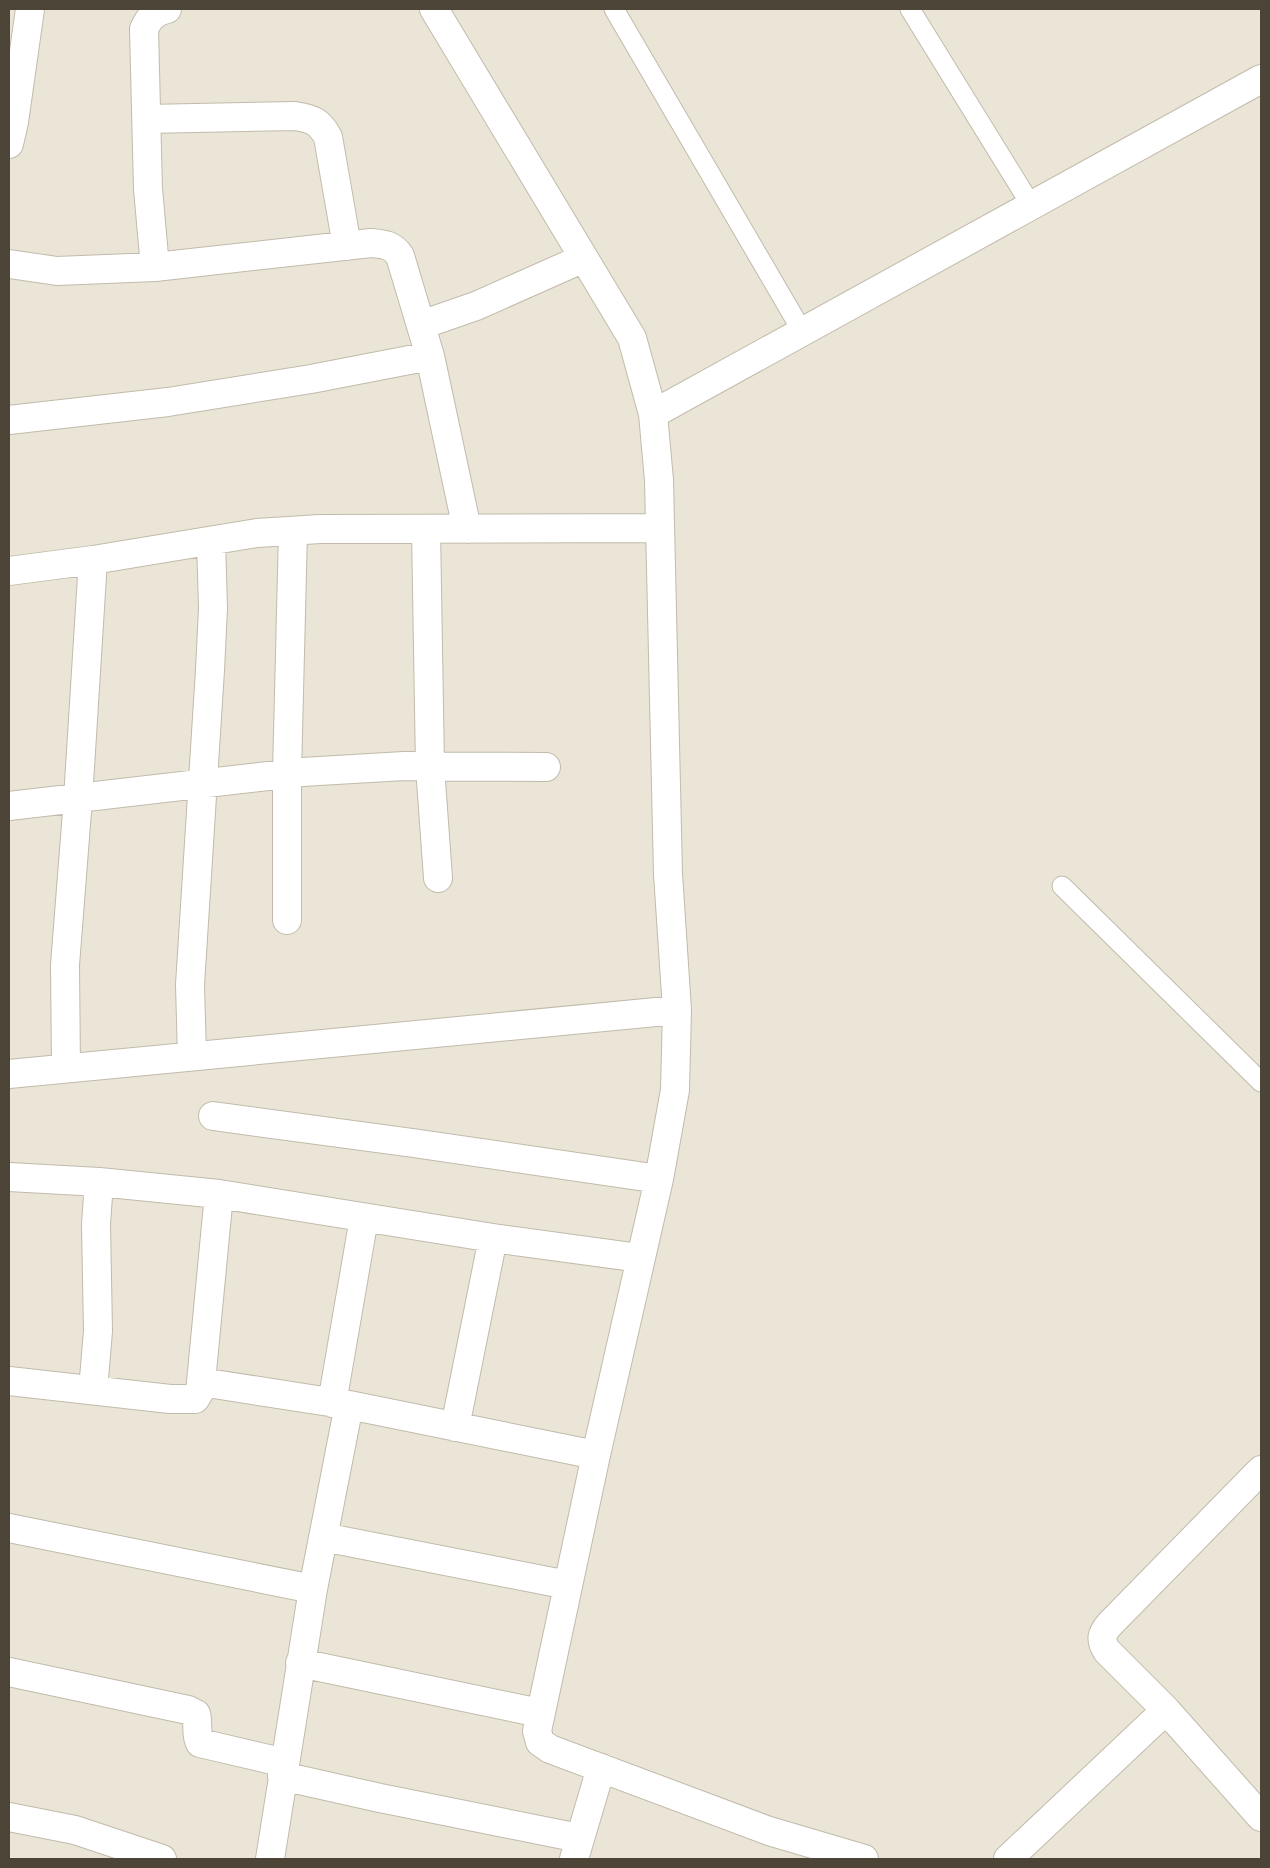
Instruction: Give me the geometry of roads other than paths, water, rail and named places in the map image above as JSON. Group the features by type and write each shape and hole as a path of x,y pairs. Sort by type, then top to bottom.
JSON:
{"street":[{"path":"9,144 14,122 30,9"},
{"path":"155,267 148,189 144,30 149,19 157,11 167,9"},
{"path":"434,9 632,338 653,414 659,480 668,874 677,1010 675,1090 659,1180 596,1455 537,1731 540,1742 550,1749 769,1831 864,1859"},
{"path":"653,414 1261,78"},
{"path":"147,119 295,116 310,119 322,125 328,137 347,246"},
{"path":"9,264 57,271 155,267 371,243 385,244 395,248 400,256 430,356 467,529"},
{"path":"421,325 476,306 584,258"},
{"path":"9,420 168,402 311,379 430,356"},
{"path":"9,571 93,560 257,533 426,529 659,528"},
{"path":"426,529 430,767 438,878"},
{"path":"287,920 287,774 293,531"},
{"path":"192,1056 190,984 213,608 212,541"},
{"path":"66,1068 65,966 93,560"},
{"path":"9,806 287,774 404,766 546,767"},
{"path":"9,1074 677,1010"},
{"path":"213,1116 413,1143 659,1180"},
{"path":"9,1177 99,1182 219,1194 494,1238 640,1258"},
{"path":"93,1390 98,1331 96,1243 99,1182"},
{"path":"9,1381 186,1400 195,1399 200,1392 219,1194"},
{"path":"270,1859 300,1663 323,1537 364,1218"},
{"path":"456,1427 494,1238"},
{"path":"201,1382 340,1404 596,1455"},
{"path":"1261,1470 1102,1634 1101,1642 1107,1651 1166,1710 1261,1817"},
{"path":"9,1528 313,1589"},
{"path":"323,1537 568,1585"},
{"path":"300,1663 540,1713"},
{"path":"9,1672 188,1710 196,1714 198,1723 196,1736 200,1743 283,1769 577,1849 601,1768"},
{"path":"1008,1859 1166,1710"},
{"path":"9,1816 75,1830 162,1859"}],"lane":[{"path":"614,9 802,331"},
{"path":"910,9 1031,205"},
{"path":"1062,886 1261,1082"}]}
